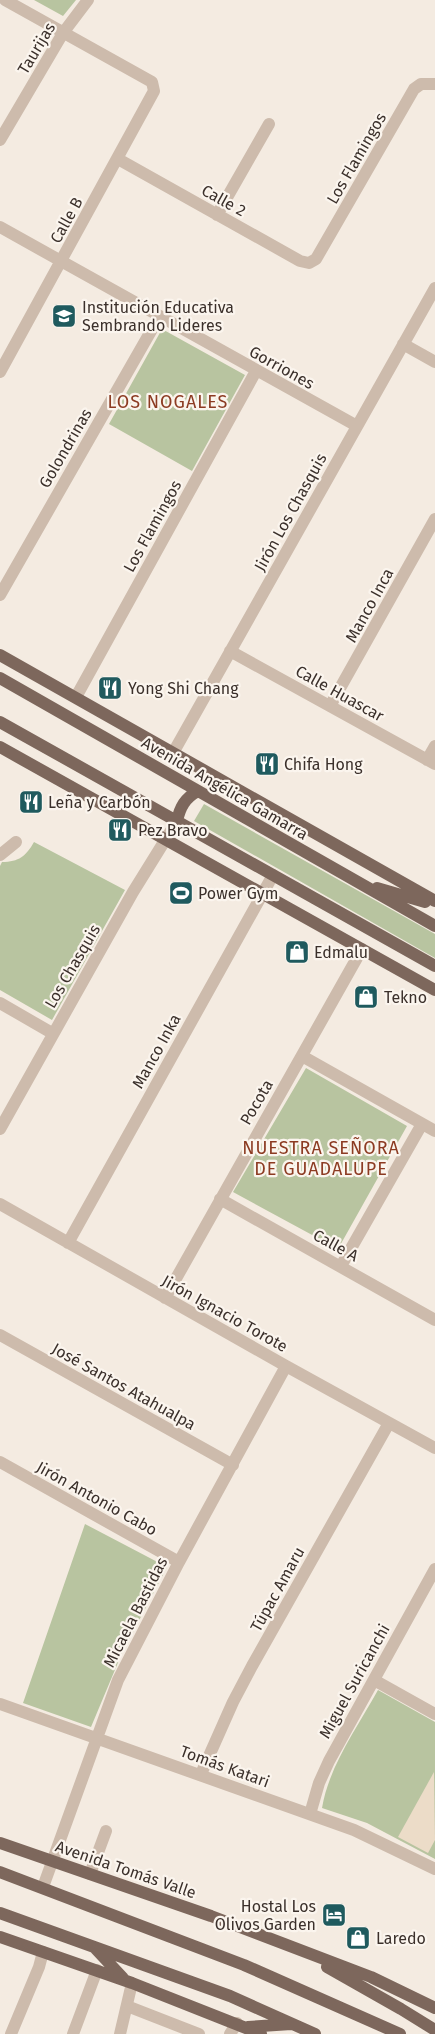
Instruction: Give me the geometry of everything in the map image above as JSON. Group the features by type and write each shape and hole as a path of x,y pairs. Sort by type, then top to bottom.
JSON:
{"main road":[{"name":"Avenida Angélica Gamarra","path":"0,655 435,903"},
{"name":"Avenida Angélica Gamarra","path":"0,678 435,926"},
{"path":"0,722 435,966"},
{"path":"0,746 435,990"},
{"path":"177,821 183,803 190,795 198,791"},
{"path":"354,881 435,903"},
{"name":"Avenida Tomás Valle","path":"0,1843 211,1916 371,1977 435,2008"},
{"path":"0,1872 244,1965 400,2034"},
{"path":"0,1913 230,1996 315,2034"},
{"path":"0,1937 128,1981 237,2028 261,2034"},
{"path":"92,1945 128,1981"},
{"path":"296,1950 435,2030"},
{"path":"237,2028 294,2024"}],"street":[{"path":"4,0 64,33"},
{"name":"Taurijas","path":"0,140 64,33 88,0"},
{"name":"Calle B","path":"0,372 154,91 152,82 64,33"},
{"name":"Los Flamingos","path":"316,259 414,89 421,84 433,84"},
{"path":"217,215 269,124"},
{"name":"Calle 2","path":"118,159 300,261 309,263 316,259"},
{"name":"Gorriones","path":"0,227 357,426"},
{"name":"Jirón Los Chasquis","path":"173,753 435,288"},
{"name":"Golondrinas","path":"0,595 159,317"},
{"path":"404,344 435,362"},
{"name":"Los Flamingos","path":"76,697 256,371"},
{"name":"Manco Inca","path":"330,706 435,519"},
{"name":"Calle Huascar","path":"230,650 431,762"},
{"path":"431,762 435,746"},
{"name":"Los Chasquis","path":"0,1129 52,1033 177,821"},
{"path":"0,855 16,842"},
{"name":"Manco Inka","path":"68,1243 273,875"},
{"name":"Pocota","path":"165,1298 362,949"},
{"path":"0,1003 52,1033"},
{"path":"302,1056 435,1131"},
{"path":"341,1266 422,1124"},
{"name":"Calle A","path":"220,1199 435,1320"},
{"name":"Jirón Ignacio Torote","path":"0,1204 435,1448"},
{"name":"José Santos Atahualpa","path":"0,1335 233,1465"},
{"name":"Micaela Bastidas","path":"43,1887 118,1680 179,1562 286,1366"},
{"name":"Túpac Amaru","path":"202,1774 233,1702 252,1666 389,1423"},
{"name":"Jirón Antonio Cabo","path":"0,1462 179,1562"},
{"name":"Miguel Suricanchi","path":"310,1814 329,1761 433,1577"},
{"path":"374,1680 435,1714"},
{"name":"Tomás Katari","path":"0,1704 202,1774 354,1830 435,1869"},
{"path":"90,1874 106,1831"},
{"path":"11,2034 40,1967 43,1952"},
{"path":"73,2034 97,1970"},
{"path":"120,2034 127,2006 128,1981"},
{"path":"127,2006 199,2034"}],"green space":[{"path":"34,0 76,0 63,16"},
{"path":"162,329 245,375 192,471 109,424"},
{"path":"204,804 435,934 435,958 194,821"},
{"path":"34,842 125,890 52,1020 0,990 0,866 2,862 13,861 21,857"},
{"path":"306,1068 407,1126 338,1249 233,1192"},
{"path":"85,1524 167,1567 122,1653 91,1727 23,1703"},
{"path":"378,1690 435,1722 435,1859 367,1823 322,1808 337,1762"}],"shaded area":[{"path":"434,1772 435,1840 428,1853 398,1837"}],"place":[{"name":"Institución Educativa Sembrando Lideres","path":"64,316"},
{"name":"Yong Shi Chang","path":"110,688"},
{"name":"Chifa Hong","path":"267,764"},
{"name":"Leña y Carbón","path":"31,802"},
{"name":"Pez Bravo","path":"120,830"},
{"name":"Power Gym","path":"181,893"},
{"name":"Edmalu","path":"297,952"},
{"name":"Tekno","path":"366,997"},
{"name":"Hostal Los Olivos Garden","path":"334,1915"},
{"name":"Laredo","path":"358,1938"}],"district":[{"name":"LOS NOGALES","path":"168,402"},
{"name":"NUESTRA SEÑORA DE GUADALUPE","path":"321,1158"}]}
